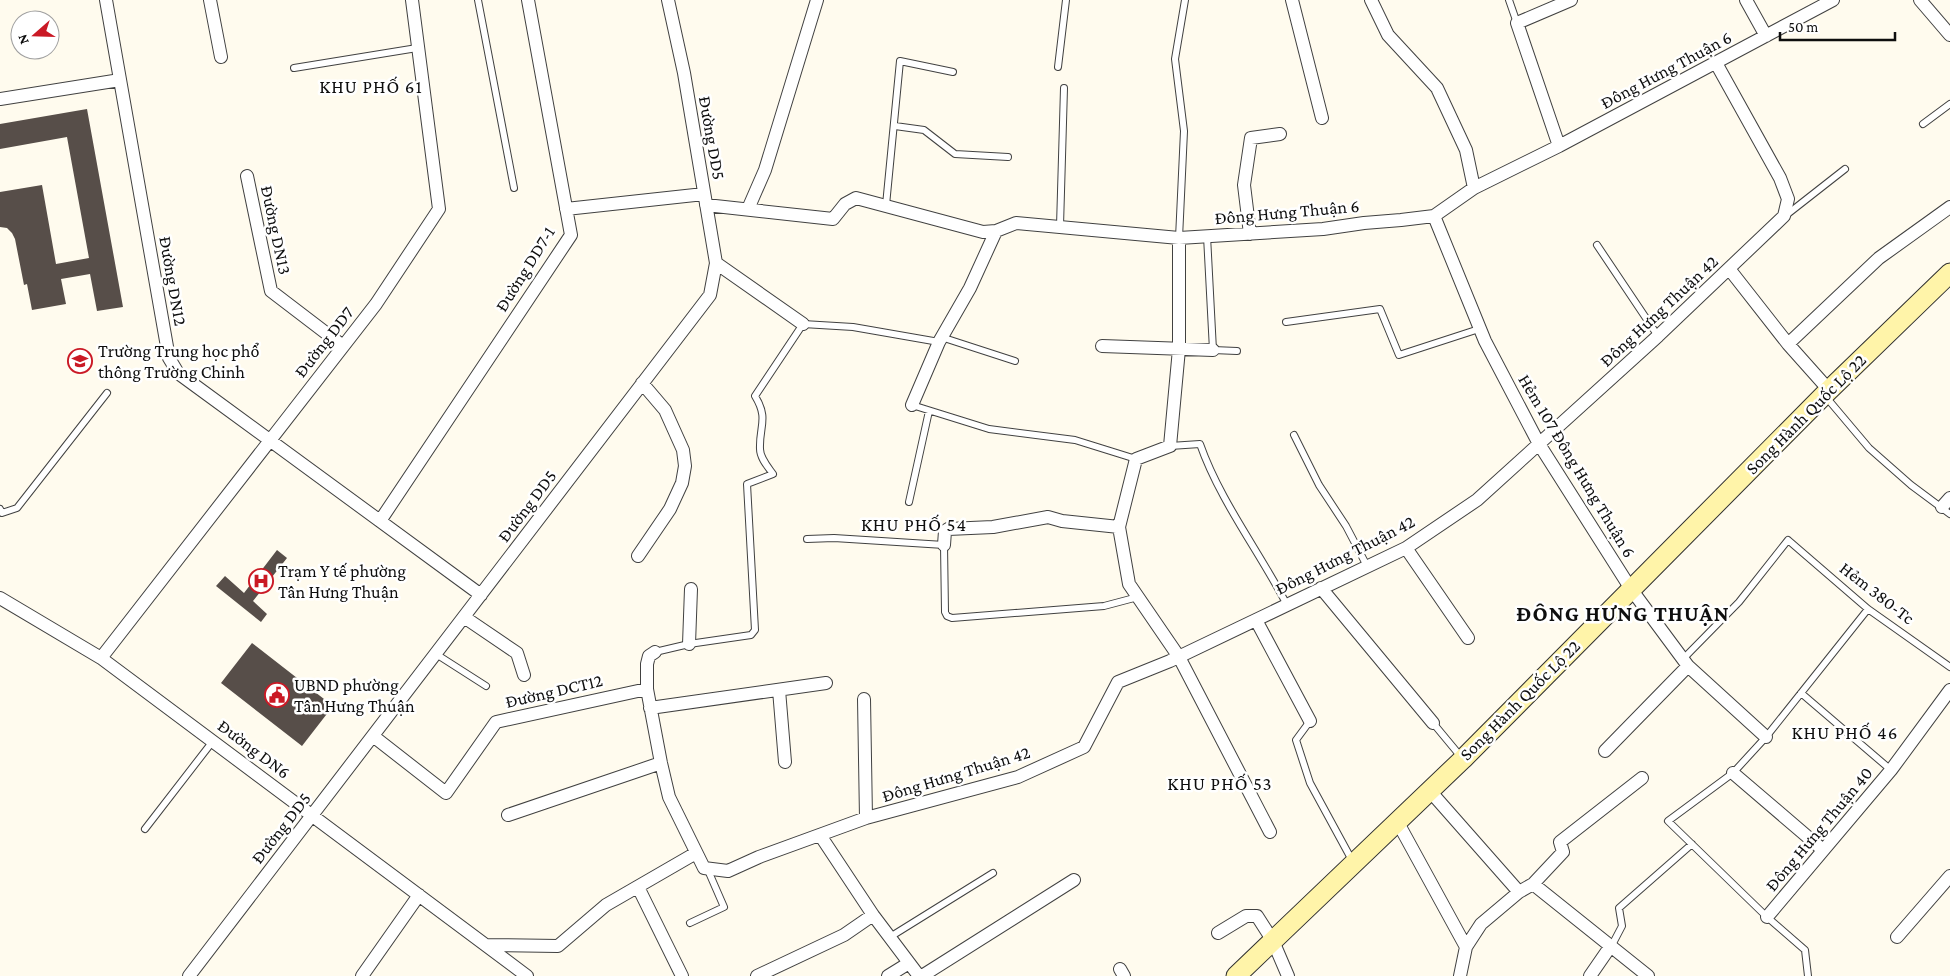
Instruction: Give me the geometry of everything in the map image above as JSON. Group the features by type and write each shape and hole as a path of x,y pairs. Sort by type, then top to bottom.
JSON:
{"street":[{"name":"Đường DN12","path":"106,0 169,358 178,373 481,595"},
{"path":"210,0 221,56"},
{"name":"Đường DD7","path":"101,658 376,304 439,209 412,0"},
{"name":"Đường DD7-1","path":"380,521 571,235 528,0"},
{"name":"Đường DD5","path":"189,976 710,295 716,263 684,74 668,0"},
{"path":"748,209 765,170 817,0"},
{"path":"1292,0 1322,118"},
{"path":"1371,0 1388,35 1437,88 1466,150 1474,188"},
{"path":"1560,146 1517,23 1571,0"},
{"path":"1746,0 1766,36"},
{"name":"Đông Hưng Thuận 6","path":"566,210 705,199 748,209 833,219 844,204 856,198 978,231 996,231 1016,223 1179,238 1323,229 1364,222 1434,216 1474,188 1560,146 1834,0"},
{"path":"1920,0 1950,35"},
{"path":"1716,63 1780,178 1788,199 1784,216"},
{"path":"0,99 120,80"},
{"path":"1250,234 1244,185 1251,138 1280,134"},
{"name":"Đường DN13","path":"247,176 271,291 343,346"},
{"path":"1788,344 1879,258 1950,206"},
{"name":"Hẻm 107 Đông Hưng Thuận 6","path":"1434,216 1479,329 1539,444 1631,589 1686,663 1766,737"},
{"name":"Đông Hưng Thuận 42","path":"707,868 728,872 760,857 866,818 1018,777 1084,747 1118,682 1179,657 1406,548 1477,500 1730,270 1784,216"},
{"path":"912,405 940,339 970,288 996,231"},
{"path":"1179,238 1179,349 1170,446 1136,459 1119,527 1130,584 1179,657 1270,832"},
{"path":"716,263 803,324"},
{"path":"1730,270 1826,393"},
{"name":"Song Hành Quốc Lộ 22","path":"1236,976 1463,759 1826,393 1950,273"},
{"path":"1102,346 1213,350"},
{"path":"638,556 670,509 682,483 685,466 683,450 665,410 642,383"},
{"path":"944,545 945,532 948,529 993,527 1045,517 1062,521 1119,527"},
{"path":"1406,548 1468,638"},
{"path":"1321,588 1433,723"},
{"path":"688,644 691,589"},
{"name":"Đường DN6","path":"0,598 101,658 527,976"},
{"path":"464,617 517,653 524,675"},
{"path":"1256,620 1310,721"},
{"path":"655,652 649,656 647,664 647,688 669,797 704,868 707,868"},
{"path":"1605,751 1686,663"},
{"path":"650,708 826,683"},
{"name":"Đường DCT12","path":"373,736 446,792 496,722 647,688"},
{"path":"779,690 785,762"},
{"name":"Đông Hưng Thuận 40","path":"1767,917 1891,770 1950,690"},
{"path":"864,700 866,818"},
{"path":"508,815 661,763"},
{"path":"1733,773 1823,850"},
{"path":"1460,976 1466,947 1481,924 1518,892 1533,884 1564,852 1560,842 1642,778"},
{"path":"1430,791 1518,892"},
{"path":"1398,821 1466,947"},
{"path":"820,836 873,915 920,976 1074,880"},
{"path":"486,945 558,946 606,905 696,853"},
{"path":"1897,937 1950,876"},
{"path":"1533,884 1610,948 1648,976"},
{"path":"638,887 682,976"},
{"path":"362,976 419,895"},
{"path":"756,976 844,935 873,915"},
{"path":"1218,933 1246,916 1256,916 1273,940 1288,976"},
{"path":"1590,976 1610,948"},
{"path":"888,976 909,964"}],"lane":[{"path":"478,0 514,188"},
{"path":"1058,67 1066,0"},
{"path":"1179,238 1184,132 1175,59 1185,0"},
{"path":"1509,0 1517,23"},
{"path":"294,68 418,48"},
{"path":"886,205 900,62 953,72"},
{"path":"1060,226 1064,88"},
{"path":"1923,124 1950,104"},
{"path":"895,126 924,130 955,154 1008,158"},
{"path":"1784,216 1845,169"},
{"path":"1207,236 1213,350 1238,350"},
{"path":"1597,245 1658,336"},
{"path":"1286,322 1380,309 1398,355 1479,329"},
{"path":"655,652 688,644 751,635 755,630 747,484 773,474 761,453 764,416 755,396 803,324 854,327 940,339 1015,362"},
{"path":"0,509 2,513 17,508 107,393"},
{"path":"1826,393 1869,448 1911,485 1947,507"},
{"path":"912,405 989,429 1075,440 1136,459"},
{"path":"909,502 929,411"},
{"path":"1294,435 1319,485 1346,526 1367,566"},
{"path":"1170,446 1200,444 1231,512 1249,538 1287,605"},
{"path":"807,539 834,538 944,545 945,612 947,616 952,618 1104,606 1139,596"},
{"name":"Hẻm 380-Tc","path":"1686,663 1739,602 1788,540 1868,609 1950,667"},
{"path":"1808,976 1805,950 1767,917 1668,821 1733,773 1766,737 1868,609"},
{"path":"436,654 486,686"},
{"path":"1801,693 1891,770"},
{"path":"1310,721 1296,740 1310,784 1353,864"},
{"path":"1433,723 1463,759"},
{"path":"145,829 213,741"},
{"path":"1610,948 1622,926 1619,908 1692,844"},
{"path":"690,923 724,907 707,868"},
{"path":"890,937 992,873"}],"building":[{"path":"87,109 123,307 97,311 90,274 61,279 66,304 32,310 27,284 24,285 15,239 7,228 0,227 0,192 42,185 56,264 89,258 67,137 0,149 0,124"},
{"name":"Trạm Y tế phường Tân Hưng Thuận","path":"277,550 287,558 253,601 267,614 261,622 216,586 225,576 244,593"},
{"name":"UBND phường Tân Hưng Thuận","path":"252,643 333,706 302,746 221,683"}],"place":[{"name":"Trường Trung học phổ thông Trường Chinh","path":"80,361"},
{"name":"Trạm Y tế phường Tân Hưng Thuận","path":"261,581"},
{"name":"UBND phường Tân Hưng Thuận","path":"277,695"}],"district":[{"name":"KHU PHỐ 61","path":"371,86"},
{"name":"KHU PHỐ 54","path":"914,524"},
{"name":"ĐÔNG HƯNG THUẬN","path":"1623,613"},
{"name":"KHU PHỐ 46","path":"1845,732"},
{"name":"KHU PHỐ 53","path":"1220,783"}]}
